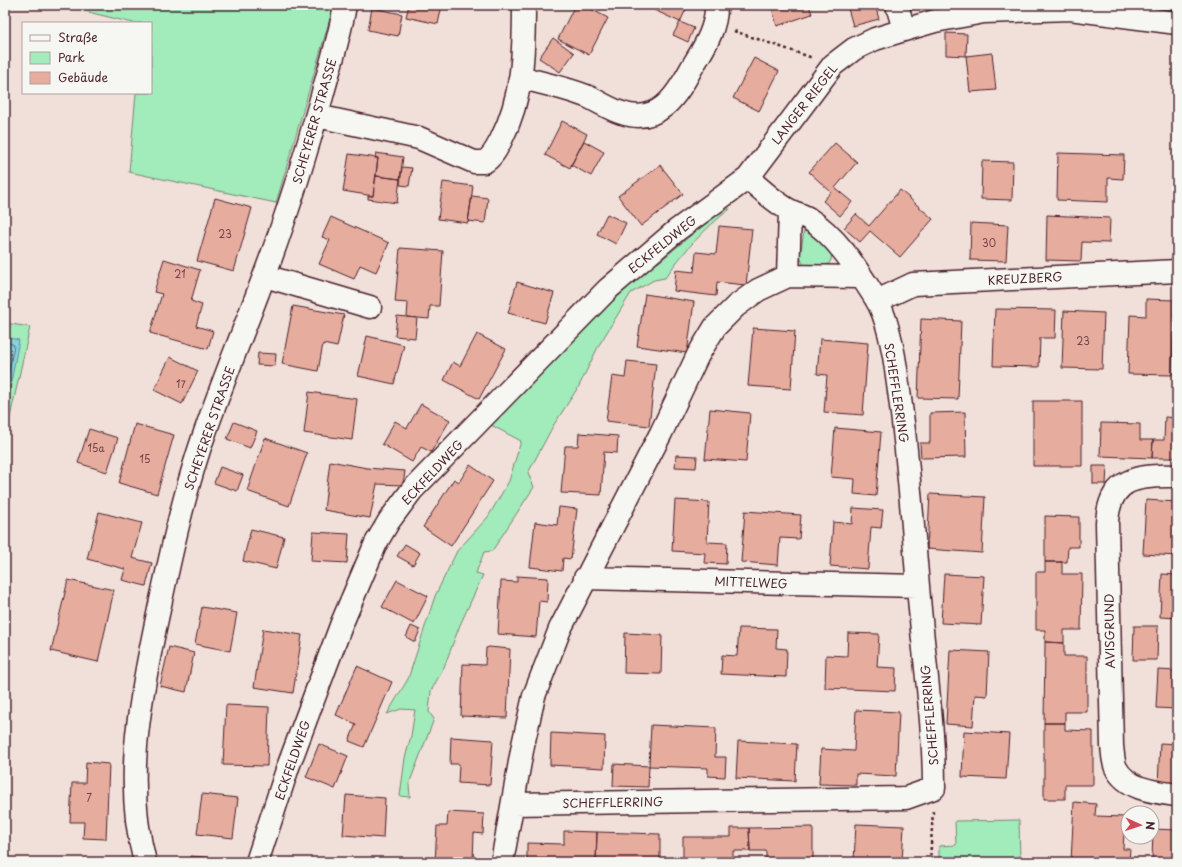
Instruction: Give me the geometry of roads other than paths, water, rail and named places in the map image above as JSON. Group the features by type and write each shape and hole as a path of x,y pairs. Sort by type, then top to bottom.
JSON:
{"street":[{"name":"SCHEYERER STRASSE","path":"145,862 138,838 134,777 138,720 147,665 180,516 197,458 265,276 317,116 345,5"},
{"path":"317,116 419,138 474,162 484,162 498,147 508,128 522,78 524,58 524,5"},
{"path":"897,5 904,30"},
{"name":"LANGER RIEGEL","path":"748,178 833,65 854,49 875,39 904,30 942,13 1070,9 1177,23"},
{"path":"522,78 586,96 622,113 650,115 662,109 672,98 689,73 716,15"},
{"name":"SCHEFFLERRING","path":"513,804 906,798 934,788 934,746 902,410 895,360 887,329 877,301 845,253 827,234 809,219 790,211 748,178"},
{"name":"ECKFELDWEG","path":"257,862 288,767 342,623 376,543 389,521 412,490 608,289 677,230 748,178"},
{"path":"788,276 790,211"},
{"name":"KREUZBERG","path":"877,301 913,284 1177,271"},
{"path":"265,276 370,307"},
{"path":"502,862 523,745 534,696 560,628 661,433 698,355 715,327 736,306 758,290 788,276 860,277"},
{"name":"AVISGRUND","path":"1177,476 1152,475 1137,478 1123,486 1114,494 1108,508 1107,523 1112,746 1116,768 1128,781 1149,791 1177,794"},
{"name":"MITTELWEG","path":"585,578 918,586"}],"water":[{"path":"5,337 19,340 5,414"}]}
